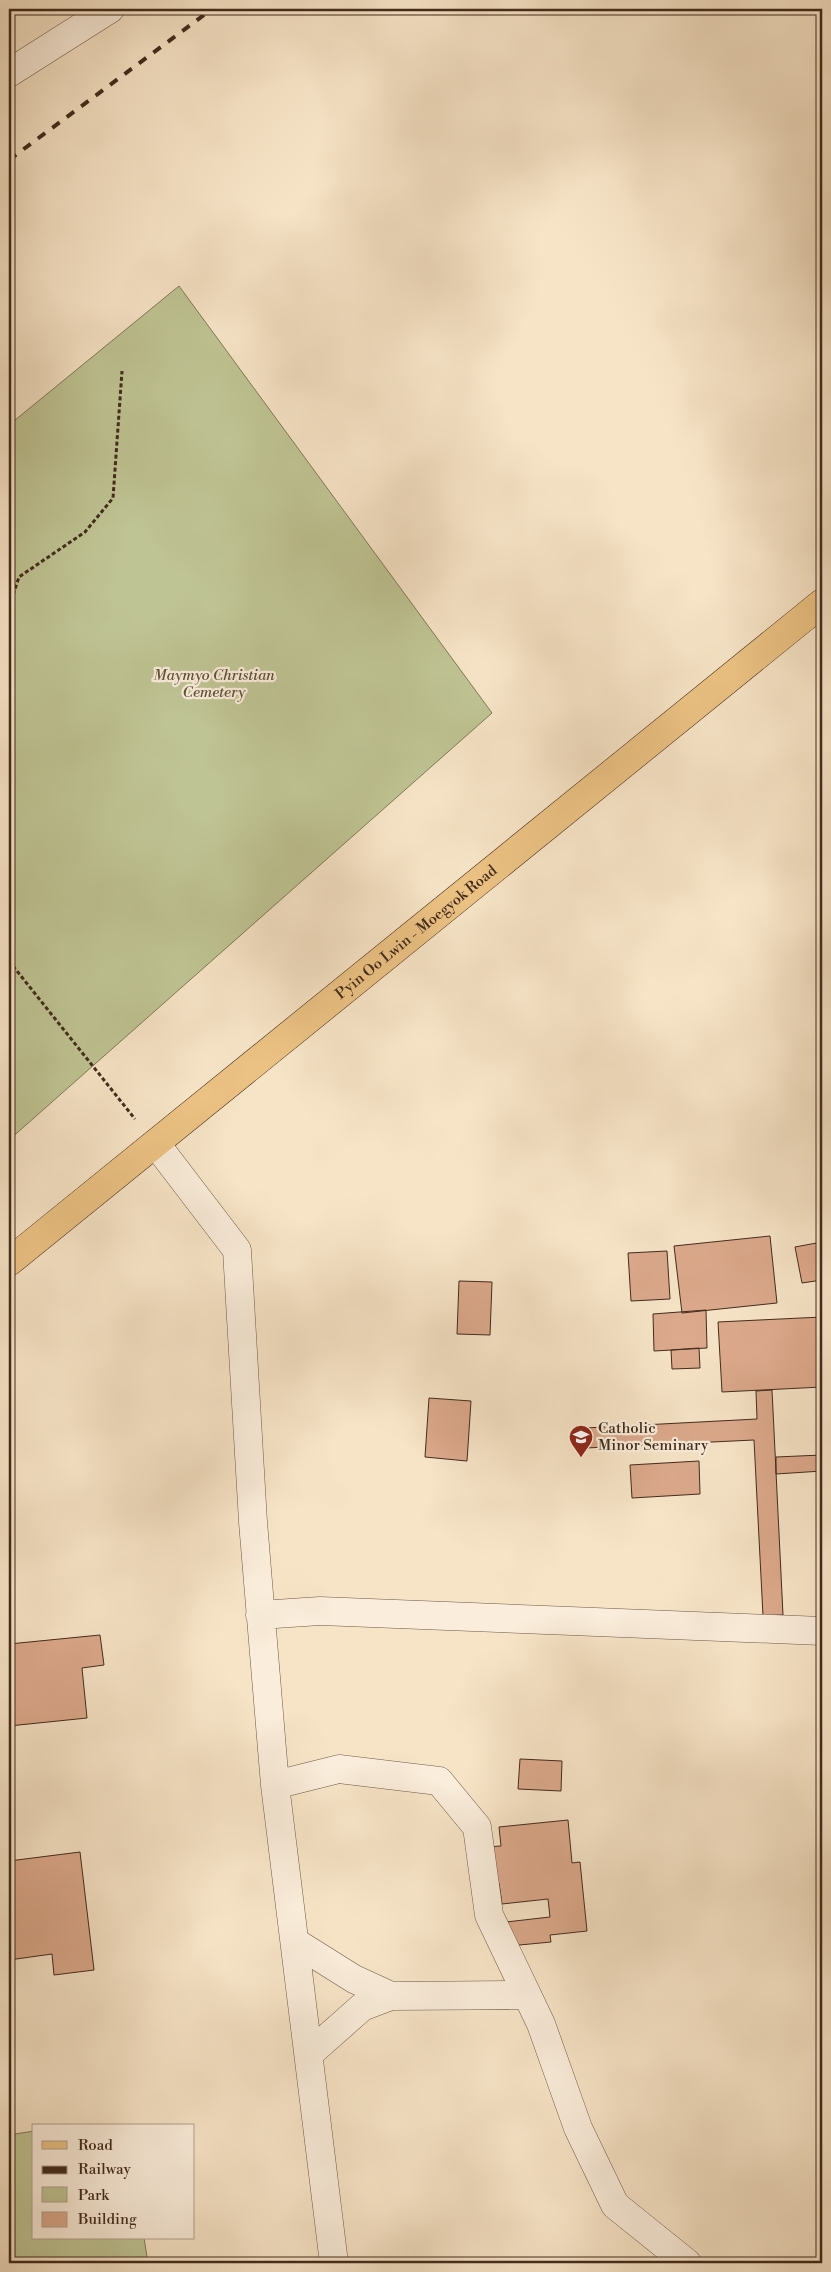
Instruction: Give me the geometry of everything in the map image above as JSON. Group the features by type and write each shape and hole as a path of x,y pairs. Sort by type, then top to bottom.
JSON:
{"main road":[{"name":"Pyin Oo Lwin - Moegyok Road","path":"9,1262 822,603"}],"street":[{"path":"9,73 110,9"},
{"path":"156,1144 237,1250 260,1615 275,1785 334,2263"},
{"path":"260,1615 320,1611 822,1631"},
{"path":"275,1785 339,1769 439,1781 477,1827 489,1915 541,2024 578,2128 615,2205 687,2263"},
{"path":"295,1942 354,1979 391,1996"},
{"path":"309,2054 362,2007 391,1996 527,1995"}],"path":[{"path":"9,606 19,577 84,532 113,498 122,371"},
{"path":"9,961 156,1144"}],"green space":[{"name":"Maymyo Christian Cemetery","path":"179,286 492,713 9,1140 9,425"},
{"path":"32,2131 32,2240 144,2240 148,2263 9,2263 9,2135"}],"building":[{"path":"770,1236 777,1303 682,1313 674,1246"},
{"path":"822,1242 822,1280 802,1283 795,1247"},
{"path":"667,1251 670,1299 631,1301 628,1253"},
{"path":"459,1281 492,1282 490,1335 457,1334"},
{"path":"706,1310 707,1348 654,1351 653,1314"},
{"path":"822,1317 822,1387 722,1392 718,1322"},
{"path":"699,1348 700,1368 672,1369 671,1350"},
{"path":"772,1390 783,1615 763,1616 754,1440 586,1448 585,1428 757,1419 756,1391"},
{"path":"429,1398 471,1401 467,1461 425,1457"},
{"path":"822,1455 822,1471 776,1474 776,1457"},
{"path":"699,1461 700,1494 632,1498 630,1465"},
{"path":"100,1635 104,1665 82,1668 87,1718 9,1726 9,1644"},
{"path":"520,1759 562,1761 561,1791 518,1789"},
{"path":"568,1820 572,1863 580,1862 587,1931 550,1935 551,1942 509,1946 506,1922 550,1917 548,1899 502,1904 499,1883 490,1884 486,1847 501,1846 499,1827"},
{"path":"80,1852 94,1970 54,1975 52,1954 9,1960 9,1861"}],"railway":[{"path":"9,160 212,9"}],"place":[{"name":"Catholic Minor Seminary","path":"581,1458"}]}
